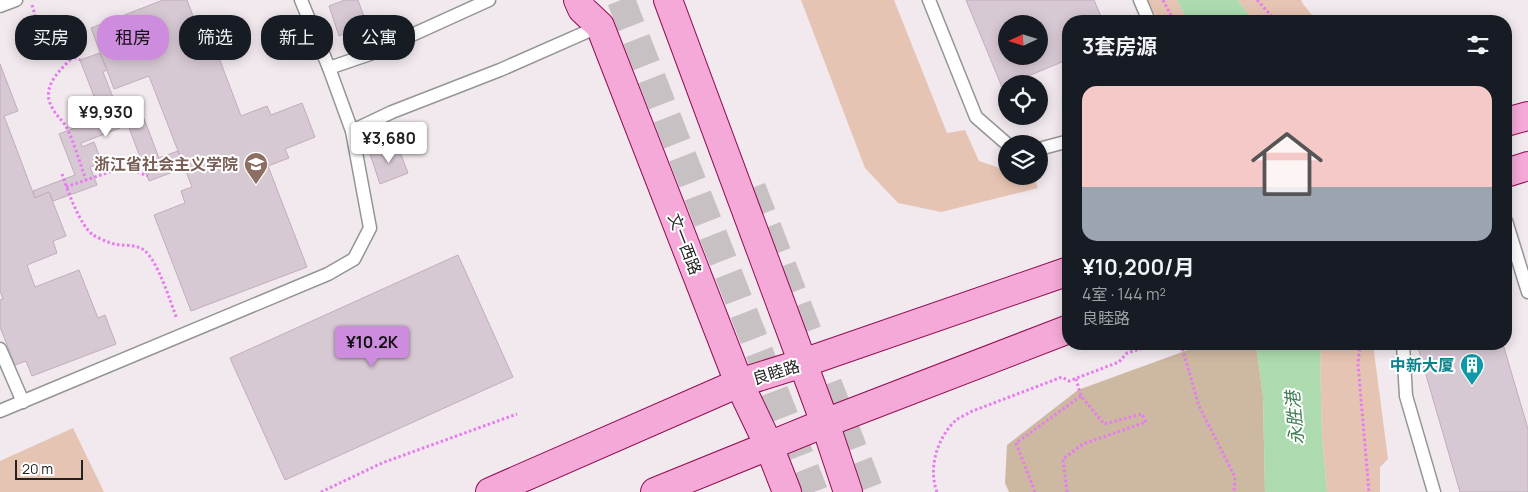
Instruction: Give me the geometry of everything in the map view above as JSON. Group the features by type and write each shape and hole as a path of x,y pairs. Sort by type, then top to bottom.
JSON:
{"main road":[{"name":"文一西路","path":"578,0 582,9 600,26 739,383 770,446 787,492"},
{"path":"668,0 825,423 848,492"},
{"path":"1512,120 1528,116"},
{"path":"1512,171 1528,166"},
{"name":"良睦路","path":"490,492 739,383 803,363 1062,273"},
{"path":"655,492 825,423 1062,332"}],"lane":[{"path":"0,6 16,0"},
{"path":"0,411 328,274 354,259 370,228 352,131 301,0"},
{"path":"329,68 370,54 489,0"},
{"path":"929,0 976,117 998,136"},
{"path":"1140,0 1147,15"},
{"path":"352,131 392,112 500,70 600,26"},
{"path":"1048,147 1062,144"},
{"path":"1512,240 1528,292"},
{"path":"0,349 23,402"},
{"path":"1403,350 1406,396 1434,492"}],"path":[{"path":"30,0 35,15"},
{"path":"1163,0 1171,15"},
{"path":"1258,0 1271,15"},
{"path":"70,60 55,76 48,96 52,108 66,126 86,180"},
{"path":"66,187 115,170 128,168 148,176"},
{"path":"62,174 69,195 84,225 93,234 112,244 134,246 144,250 155,263 183,334"},
{"path":"937,492 933,478 933,462 938,447 956,420 970,412 1062,377 1069,381 1076,379 1119,362 1127,353 1137,350"},
{"path":"1183,350 1199,406 1236,477 1234,492"},
{"path":"1359,350 1358,364 1369,492"},
{"path":"1067,492 1063,458 1083,444 1146,422 1142,414 1104,424 1081,396 1076,379"},
{"path":"1035,492 1016,443 1081,396"},
{"path":"321,492 382,463 517,414"}],"shaded area":[{"path":"801,0 894,0 947,133 965,130 979,161 998,167 998,185 1037,185 1038,188 941,212 898,203 865,168"},
{"path":"1147,0 1177,0 1185,15 1156,15"},
{"path":"1238,0 1301,0 1312,15 1249,15"},
{"path":"1188,350 1257,350 1263,396 1265,492 1009,492 1005,483 1007,445 1078,390"},
{"path":"1321,350 1374,350 1388,459 1380,467 1380,492 1327,492 1322,437"},
{"path":"73,428 104,492 0,492 0,461"}],"water":[{"path":"1177,0 1238,0 1249,15 1185,15"},
{"name":"永胜港","path":"1257,350 1321,350 1322,437 1327,492 1265,492 1263,396"}],"building":[{"path":"163,0 187,0 193,15 179,15 179,60 220,60 241,116 267,106 271,115 302,103 315,137 285,149 289,158 268,166 307,267 191,311 154,215 185,203 181,191 192,187 149,76 114,89 103,60 169,60 169,15 124,15"},
{"path":"345,0 358,0 363,15 343,15 343,34 339,36 329,6"},
{"path":"966,0 1094,0 1100,15 1062,15 1062,62 1031,75 998,75 998,77"},
{"path":"97,26 97,44 91,28"},
{"path":"97,54 97,60 103,60 107,70 103,72 118,110 138,103 159,158 178,151 184,168 149,181 128,125 81,143 82,147 94,142 102,163 90,167 97,185 53,201 49,192 35,198 33,191 75,175 59,134 102,117 80,60 87,60 87,58"},
{"path":"0,64 18,111 4,116 35,198 49,192 66,236 53,241 57,253 27,265 35,287 79,270 98,318 105,315 116,344 32,376 26,361 15,365 0,327 0,300 3,299 0,291"},
{"path":"397,144 408,173 380,184 370,154"},
{"path":"458,255 513,377 285,480 230,358"},
{"name":"中新大厦","path":"1419,350 1505,350 1528,429 1528,492 1460,492"}],"tunnel":[{"path":"621,0 814,492"},
{"path":"752,188 870,492"}],"place":[{"name":"浙江省社会主义学院","path":"256,185"},
{"name":"中新大厦","path":"1472,386"}]}
